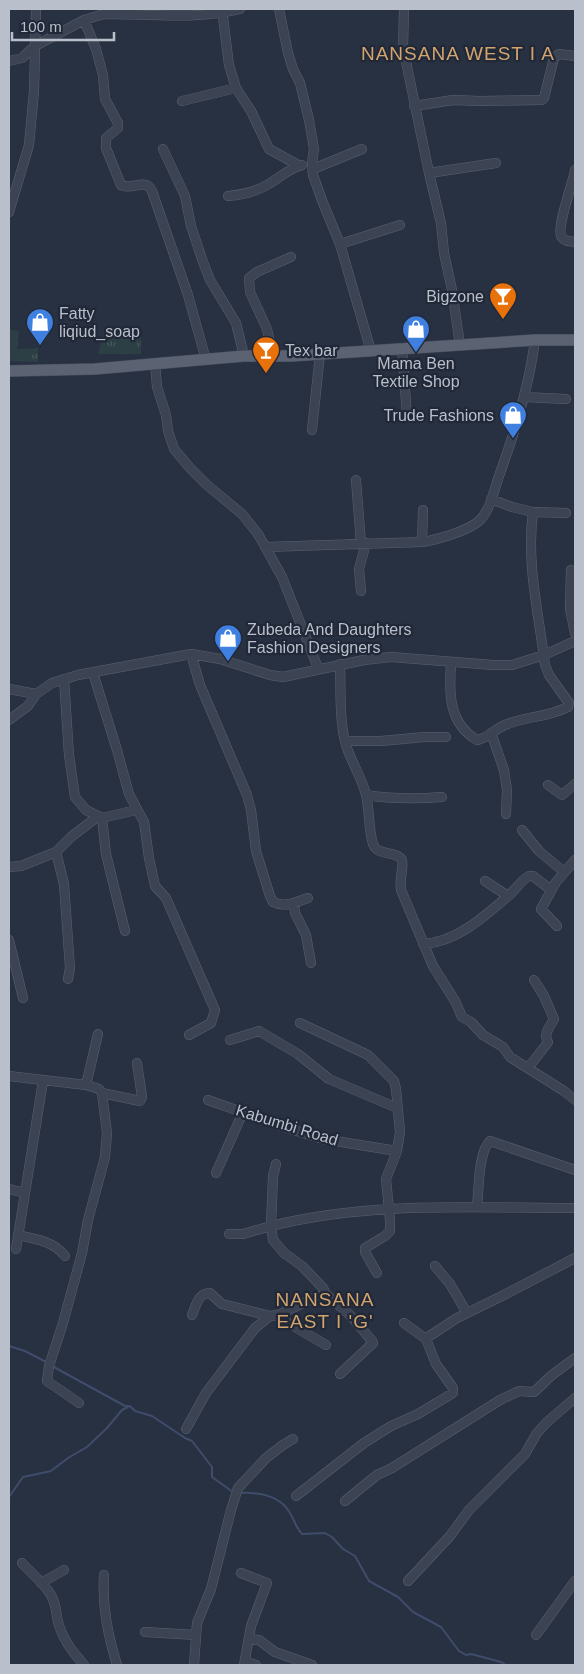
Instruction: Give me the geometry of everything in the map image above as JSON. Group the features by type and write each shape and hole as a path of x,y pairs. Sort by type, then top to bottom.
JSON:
{"main road":[{"path":"9,372 95,369 244,356 320,354 535,340 575,340"}],"street":[{"path":"9,212 29,145 34,91 36,9"},
{"path":"9,61 27,55 35,46 84,20 97,16 117,12 184,12 240,9"},
{"path":"279,9 288,53 300,83 309,120 314,149 312,166 322,202 340,244 371,351"},
{"path":"404,9 403,47 428,173 441,224 444,253 452,290 460,345"},
{"path":"222,11 229,65 236,88 251,111 269,149 300,166"},
{"path":"84,20 96,49 103,75 105,99 118,124 118,128 106,138 106,148 121,185 125,187 145,184 152,191 190,303 206,360"},
{"path":"414,106 453,100 542,100 554,58 559,54 575,56"},
{"path":"182,101 236,88"},
{"path":"163,149 185,196 191,226 210,280 236,323 244,356"},
{"path":"228,196 253,192 291,169 300,166 312,166 362,149"},
{"path":"428,173 496,163"},
{"path":"575,170 563,215 561,236 567,241 575,242"},
{"path":"340,244 400,224"},
{"path":"273,356 267,329 250,292 249,278 257,272 291,257"},
{"path":"265,547 422,542 438,539 472,526 479,521 491,499 507,455 532,366 535,340"},
{"path":"402,348 407,416"},
{"path":"312,430 320,354"},
{"path":"155,363 157,387 174,449 201,479 242,514 258,534 282,577 318,668"},
{"path":"524,397 566,399"},
{"path":"356,480 363,543 359,569 361,591"},
{"path":"491,499 533,512 566,513"},
{"path":"422,542 423,510"},
{"path":"451,663 449,687 451,704 456,719 477,740 482,739 504,725 555,714 568,707 569,703 549,674 544,655 534,578 531,525 533,512"},
{"path":"571,570 570,609 575,634"},
{"path":"9,720 28,706 36,694 52,683 191,654 212,657 270,675 283,677 372,655 451,663 512,665 544,655 575,641"},
{"path":"191,654 200,685 247,796 251,810 256,851 270,896 273,902 278,904 294,904 308,898"},
{"path":"340,664 345,741 366,795 374,846 381,852 399,857 403,863 400,878 401,890 433,966 455,1001 462,1017 471,1022 483,1035 503,1047 510,1057 575,1100"},
{"path":"93,673 129,794 144,822 148,858 155,886 166,898 215,1010 211,1023 189,1035"},
{"path":"64,679 69,755 75,797 86,810 100,818"},
{"path":"9,689 36,694"},
{"path":"491,733 504,770 507,790 506,814"},
{"path":"345,741 381,741 425,737 446,738"},
{"path":"548,785 562,795 575,784"},
{"path":"366,795 409,799 442,797"},
{"path":"9,867 21,866 56,852 71,837 100,818 136,810"},
{"path":"100,818 106,854 125,931"},
{"path":"522,830 539,850 564,872"},
{"path":"56,852 64,884 66,903 70,968 68,978"},
{"path":"557,926 541,909 551,890 575,861"},
{"path":"423,944 441,941 467,929 508,896 529,876 533,876 551,890"},
{"path":"485,881 508,896"},
{"path":"294,904 295,914 306,935 311,963"},
{"path":"9,940 23,998"},
{"path":"528,1068 548,1042 545,1038 547,1030 554,1019 544,996 534,980"},
{"path":"300,1023 368,1054 394,1081 400,1132 397,1151 386,1179 390,1231 365,1248 377,1273"},
{"path":"230,1040 259,1031 298,1054 328,1079 397,1108"},
{"path":"86,1085 98,1034"},
{"path":"9,1076 86,1085 99,1089 102,1093 140,1101 142,1097 137,1063"},
{"path":"16,1249 43,1081"},
{"path":"79,1403 47,1381 50,1364 57,1347 82,1253 88,1220 105,1157 106,1133 102,1093"},
{"name":"Kabumbi Road","path":"208,1100 287,1128 323,1138 397,1151"},
{"path":"216,1172 243,1112"},
{"path":"477,1207 480,1172 486,1146 490,1141 575,1170"},
{"path":"276,1164 273,1176 271,1226 273,1240 284,1253 302,1266 326,1294 350,1315 373,1343 340,1374"},
{"path":"9,1189 25,1192"},
{"path":"229,1234 243,1234 315,1217 356,1211 477,1207 575,1208"},
{"path":"18,1235 52,1244 65,1256"},
{"path":"426,1339 457,1318 575,1258"},
{"path":"435,1266 450,1284 467,1313"},
{"path":"192,1315 201,1296 210,1293 222,1304 274,1315 326,1345"},
{"path":"186,1429 206,1393 255,1328 274,1315 326,1294"},
{"path":"296,1496 364,1443 391,1426 418,1414 453,1393 453,1388 436,1364 426,1339 404,1323"},
{"path":"346,1501 378,1475 500,1400 519,1391 534,1392 552,1375 575,1358"},
{"path":"408,1581 450,1536 469,1510 525,1454 537,1433 547,1422 575,1398"},
{"path":"194,1665 197,1623 211,1589 237,1492 266,1458 293,1439"},
{"path":"22,1563 51,1595 63,1636 69,1647 84,1665"},
{"path":"41,1584 64,1570"},
{"path":"241,1573 267,1583 251,1626 244,1663 256,1665"},
{"path":"104,1575 102,1593 105,1621 117,1665"},
{"path":"536,1635 575,1580"},
{"path":"144,1632 196,1635"},
{"path":"249,1639 259,1640 275,1652 312,1665"}],"green space":[{"path":"141,329 141,354 98,354 104,330"},
{"path":"9,330 19,331 17,349 38,348 38,362 9,361"}],"waterway":[{"path":"9,1346 25,1351 48,1363"},
{"path":"52,1366 125,1406 130,1406 135,1411 152,1416 192,1441 212,1467 212,1477 233,1492"},
{"path":"9,1497 23,1477 51,1471 87,1447 122,1410 128,1407"},
{"path":"240,1493 255,1493 275,1498 286,1507 302,1534 325,1533 332,1537 343,1549 355,1556 369,1581 398,1597 413,1612 441,1627 459,1651 466,1655 471,1654 506,1665"}],"place":[{"name":"Bigzone","path":"503,320"},
{"name":"Fatty liqiud_soap","path":"40,346"},
{"name":"Mama Ben Textile Shop","path":"416,353"},
{"name":"Tex bar","path":"266,374"},
{"name":"Trude Fashions","path":"513,439"},
{"name":"Zubeda And Daughters Fashion Designers","path":"228,662"}],"district":[{"name":"NANSANA WEST I A","path":"458,53"},
{"name":"NANSANA EAST I 'G'","path":"325,1310"}]}
